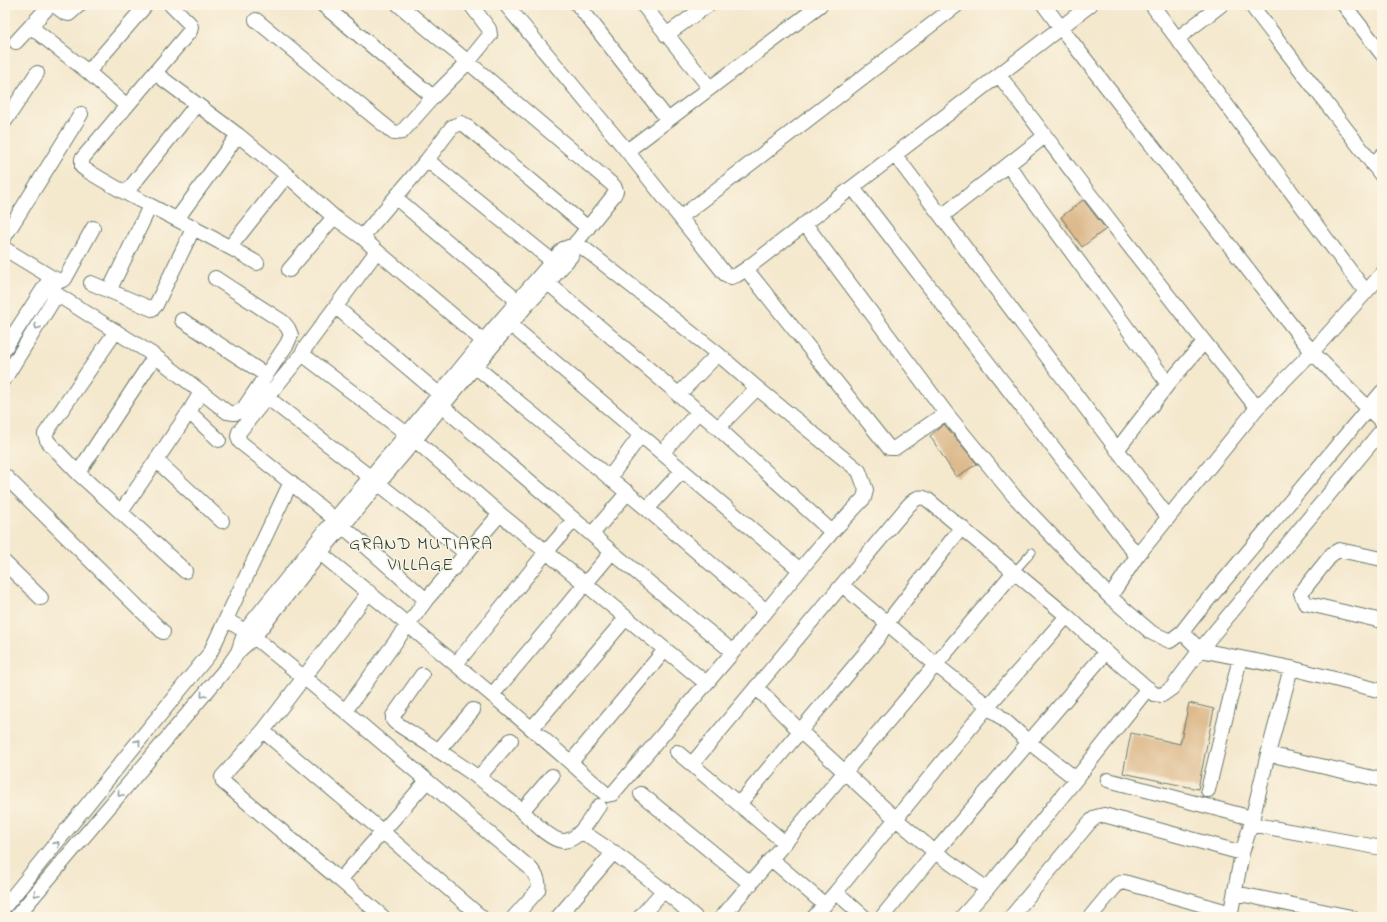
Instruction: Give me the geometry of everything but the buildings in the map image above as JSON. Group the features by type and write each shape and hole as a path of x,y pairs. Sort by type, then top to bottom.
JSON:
{"street":[{"path":"16,42 50,5"},
{"path":"54,5 64,13 69,14 79,5"},
{"path":"88,72 146,5"},
{"path":"171,5 187,20 191,27 190,32 82,159 82,167 126,193 194,227 257,263"},
{"path":"323,5 433,97"},
{"path":"16,917 228,665 249,634 339,523 443,400 521,304 557,264 570,256 575,244 616,191 614,186 399,5"},
{"path":"256,20 394,133 402,132 433,97 468,62 490,35 488,29 470,5"},
{"path":"506,5 627,151 725,274 731,277 746,270 1090,5"},
{"path":"578,5 668,120"},
{"path":"643,5 710,88"},
{"path":"666,35 708,5"},
{"path":"627,151 820,5"},
{"path":"680,217 957,5"},
{"path":"1044,5 1312,352 1382,422"},
{"path":"1152,5 1366,292"},
{"path":"1178,38 1220,5"},
{"path":"1251,5 1378,160 1382,176"},
{"path":"1344,5 1382,54"},
{"path":"31,27 88,72 127,106"},
{"path":"5,121 37,73"},
{"path":"155,73 238,135 287,175 334,217 362,237 487,345"},
{"path":"999,75 1204,342 1257,408"},
{"path":"126,193 197,104"},
{"path":"5,236 81,114"},
{"path":"362,237 396,198 452,127 461,123 588,228"},
{"path":"177,219 238,135"},
{"path":"942,216 1045,136"},
{"path":"895,155 1168,517"},
{"path":"427,160 557,264"},
{"path":"1008,165 1168,384"},
{"path":"230,247 287,175"},
{"path":"852,188 1137,556"},
{"path":"396,198 521,304"},
{"path":"108,291 150,206"},
{"path":"289,270 334,217"},
{"path":"805,224 946,413 1014,496 1110,597 1152,633 1170,641 1182,632 1382,392"},
{"path":"91,283 149,308 154,308 194,227"},
{"path":"48,282 63,281 93,228"},
{"path":"320,553 408,624 532,728 607,795 612,794 733,652 832,532 864,498 866,490 859,471 757,388 718,354 575,244"},
{"path":"5,249 48,282 57,294 155,356 227,412 233,414 238,413 244,408 287,344 291,335 283,322 216,278"},
{"path":"377,251 304,348 302,354 239,432 239,439 240,442 291,482 426,600"},
{"path":"443,400 475,366 487,345 511,325 521,304 548,283 557,264"},
{"path":"746,270 889,448 895,448 946,413"},
{"path":"1110,597 1137,556 1257,408 1312,352 1382,274"},
{"path":"5,348 48,282"},
{"path":"548,283 718,428 832,532"},
{"path":"5,378 57,294"},
{"path":"336,307 443,400 574,520 733,652"},
{"path":"182,320 266,375"},
{"path":"511,325 640,436 800,570"},
{"path":"116,331 45,434 51,445 78,473 185,571"},
{"path":"1117,450 1168,384 1204,342"},
{"path":"302,354 411,437 500,514 547,551 706,683"},
{"path":"678,395 718,354"},
{"path":"78,473 155,356"},
{"path":"475,366 648,508 766,611"},
{"path":"718,428 757,388"},
{"path":"121,512 201,392"},
{"path":"268,398 466,553"},
{"path":"188,412 219,440"},
{"path":"662,453 699,412"},
{"path":"692,764 908,506 920,497 924,497 962,527 1067,616 1154,694 1162,695 1172,688 1200,650 1382,430"},
{"path":"610,477 640,436"},
{"path":"156,460 222,521"},
{"path":"648,508 682,471"},
{"path":"5,476 163,632"},
{"path":"5,906 210,653 227,620 291,482"},
{"path":"592,534 628,492"},
{"path":"345,711 426,600 500,514"},
{"path":"456,664 547,551 574,520"},
{"path":"249,634 320,553 339,523"},
{"path":"739,804 801,732 878,638 887,623 962,527"},
{"path":"1382,559 1339,550 1332,554 1302,593 1305,603 1382,621"},
{"path":"492,695 612,552"},
{"path":"5,563 42,598"},
{"path":"722,917 1014,572"},
{"path":"842,585 935,664 988,706 1029,742 1076,779"},
{"path":"369,592 262,731 222,777 223,782 383,917"},
{"path":"814,917 988,706 1067,616"},
{"path":"532,728 626,618"},
{"path":"227,620 249,634 345,711 530,868 539,885 538,890 514,917"},
{"path":"1182,632 1200,650 1291,668 1382,690"},
{"path":"571,762 665,650"},
{"path":"882,917 935,852 1106,652"},
{"path":"210,653 228,665"},
{"path":"1208,790 1240,658"},
{"path":"1090,917 1114,888 1118,884 1124,882 1230,915 1242,853 1252,821 1291,668"},
{"path":"422,675 393,716 393,720 396,723 478,778 522,811 545,832 556,839 563,841 571,839 581,831 599,806"},
{"path":"756,688 801,732 896,819 935,852 986,889"},
{"path":"962,917 1076,779 1148,688"},
{"path":"438,751 473,710"},
{"path":"262,731 383,832 481,917"},
{"path":"478,778 511,740"},
{"path":"677,752 785,843"},
{"path":"1268,754 1382,780"},
{"path":"522,811 552,776"},
{"path":"1108,780 1252,821 1382,848"},
{"path":"340,880 427,781"},
{"path":"641,794 751,884"},
{"path":"1011,917 1089,823 1096,817 1104,815 1242,853"},
{"path":"581,831 614,852 664,890 695,917"},
{"path":"558,917 614,852"},
{"path":"771,859 825,905"},
{"path":"38,866 50,876"},
{"path":"640,917 664,890"},
{"path":"836,892 864,917"},
{"path":"1235,893 1351,917"}],"lane":[{"path":"1014,572 1032,552"}],"district":[{"name":"GRAND MUTIARA VILLAGE","path":"421,555"}]}
